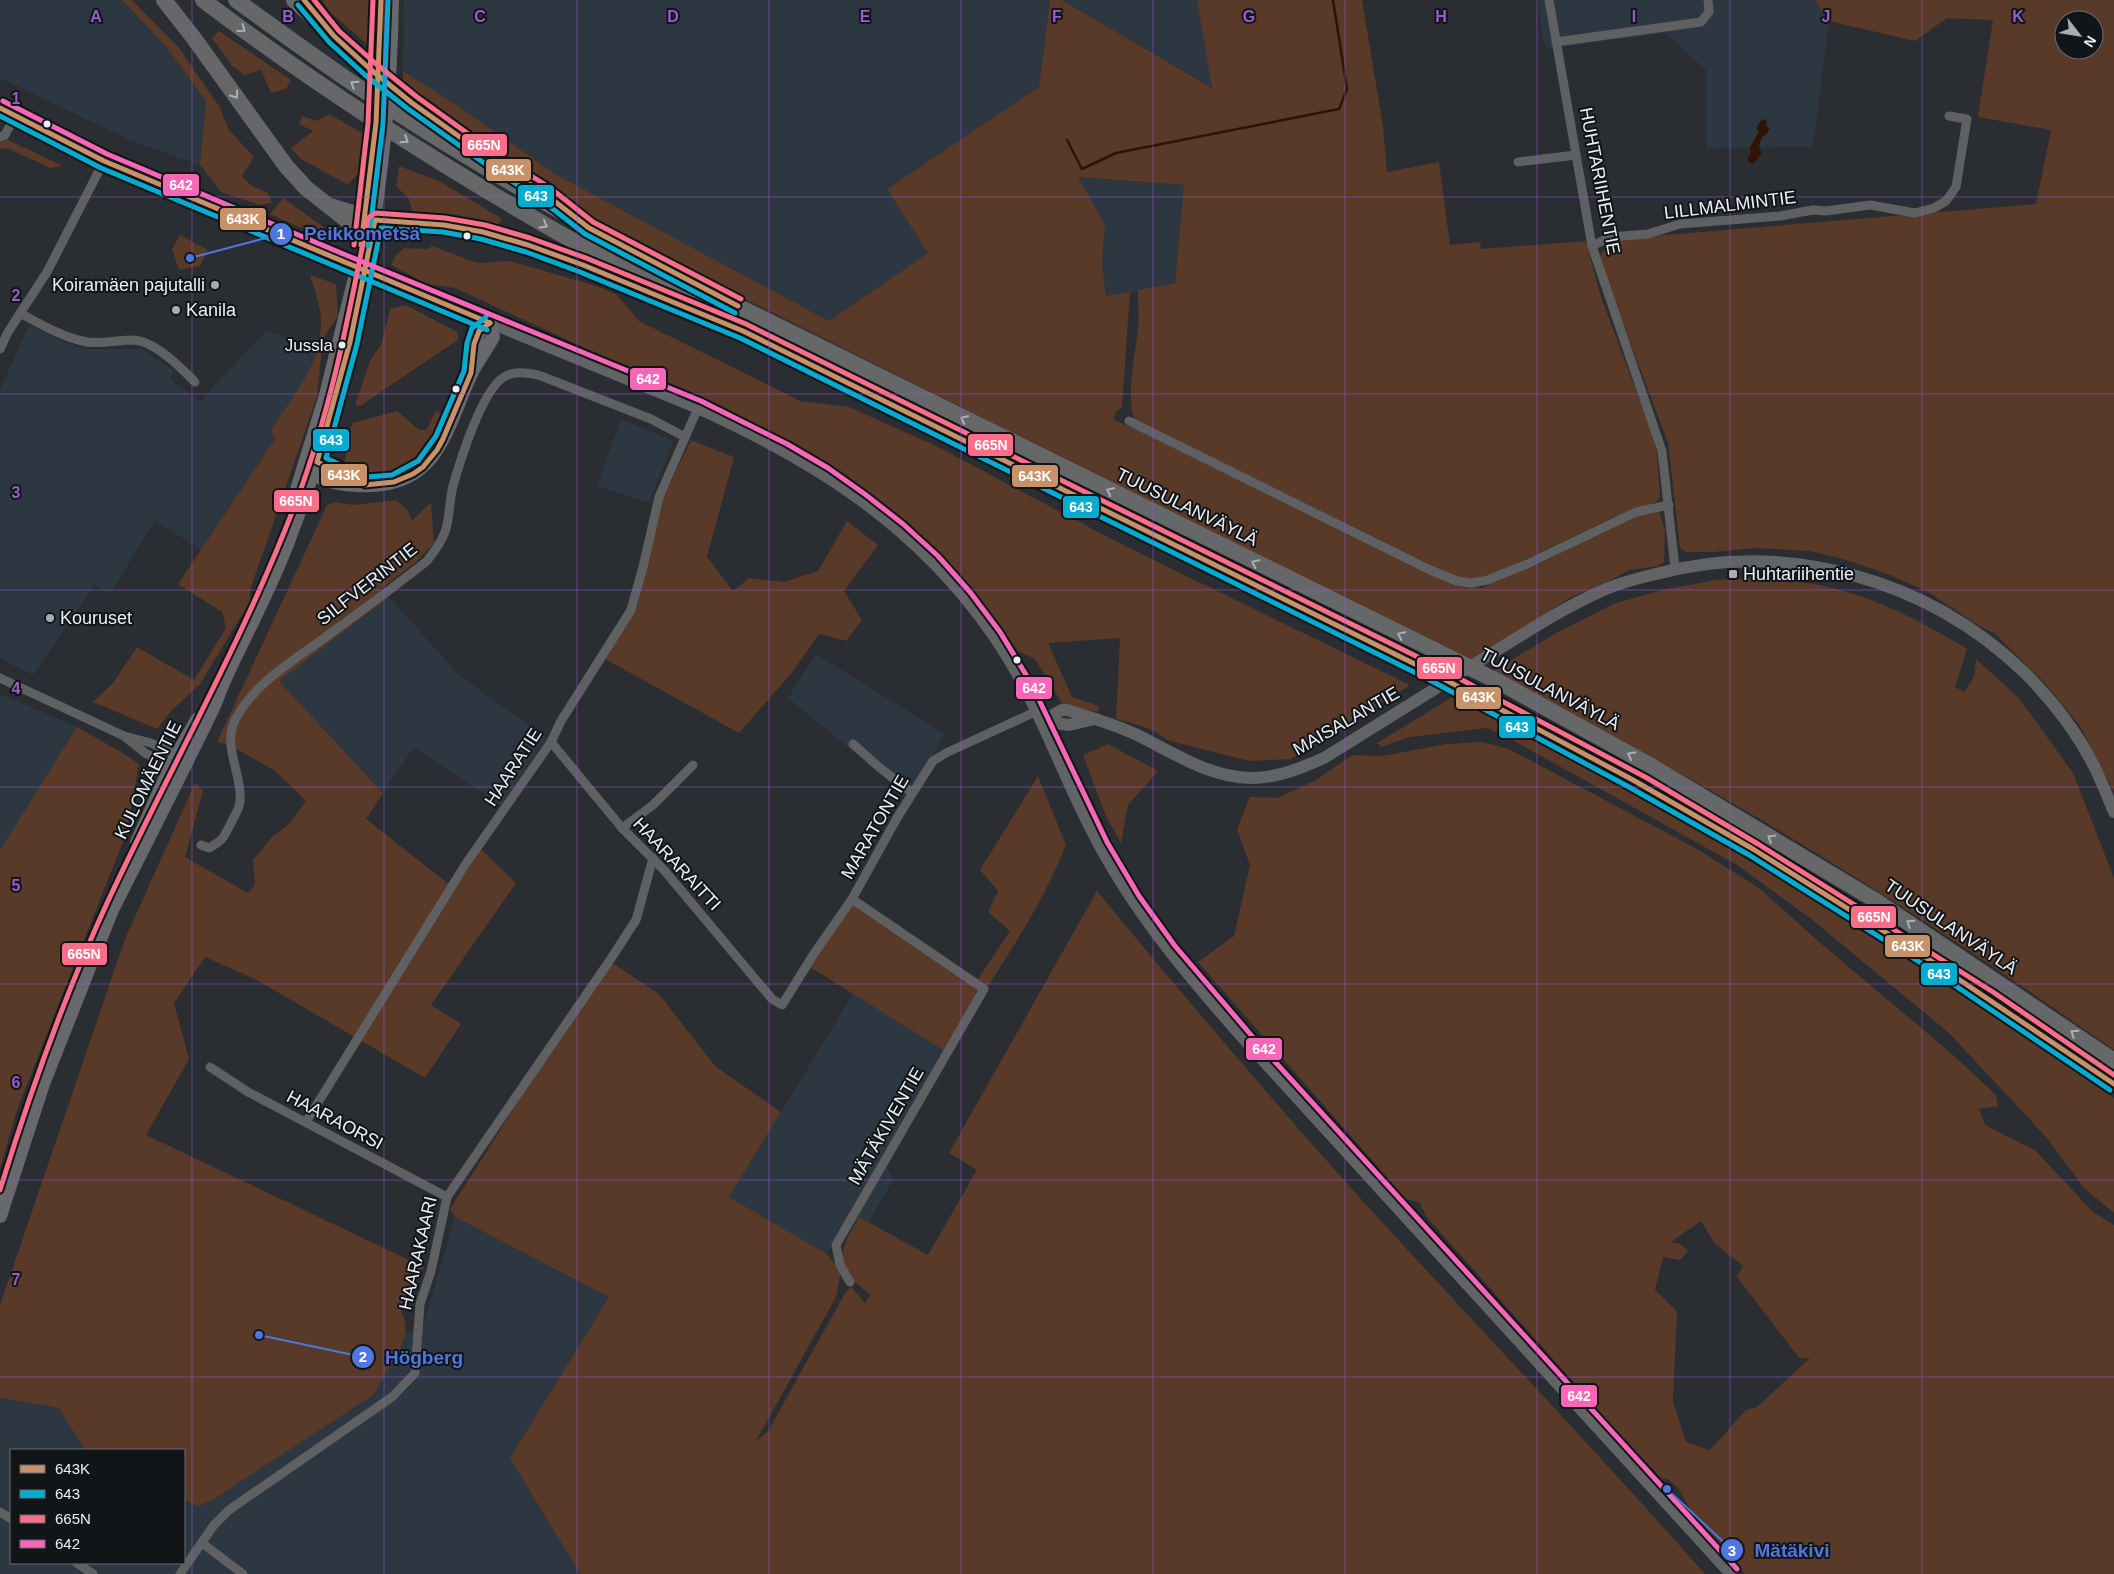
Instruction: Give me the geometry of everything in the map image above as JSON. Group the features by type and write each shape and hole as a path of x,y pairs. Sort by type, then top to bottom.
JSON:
{"highway":[{"path":"164,0 286,166 306,188 354,226 362,240"},
{"path":"203,0 348,104 455,172 580,246 743,331 1429,671 1643,785 1754,850 1981,993 2114,1084"},
{"name":"TUUSULANVÄYLÄ","path":"236,0 358,87 496,174 589,228 706,290 1444,657 1497,681 1653,767 1873,899 2114,1061"},
{"path":"294,0 412,103 495,162 544,193 589,228"},
{"path":"304,0 334,36"},
{"path":"330,206 370,219 444,225 483,232 519,242 743,331"}],"main road":[{"name":"KULOMÄENTIE","path":"381,0 386,52"},
{"name":"KULOMÄENTIE","path":"0,1216 43,1084 114,906 178,762 213,706 289,539 345,366 361,294 377,165 392,0"},
{"path":"0,108 104,161 338,260 698,408 756,435 834,480 868,503 900,530 948,579 993,635 1040,716 1070,786 1100,845 1142,916 1251,1047 1731,1574"},
{"name":"KULOMÄENTIE","path":"312,467 326,395 349,308 362,240 370,219"},
{"path":"312,467 331,482 365,486 403,479 418,471 429,461 443,439 471,373 474,344 479,331 490,323"},
{"name":"MAISALANTIE","path":"1040,716 1062,710 1098,719 1136,734 1184,761 1231,776 1252,778 1290,772 1324,758 1578,602 1630,580 1675,568 1724,562 1789,562 1835,570 1890,586 1939,609 1981,636 2025,674 2047,698 2094,764 2114,812"}],"street":[{"name":"HUHTARIIHENTIE","path":"1549,0 1592,246 1662,451 1675,568"},
{"path":"1556,42 1701,22 1709,12 1708,0"},
{"path":"0,137 5,135 16,116"},
{"name":"LILLMALMINTIE","path":"1592,246 1610,238 1648,234 1680,224 1780,216 1813,210 1870,205 1915,213 1934,208 1946,201 1956,186 1967,119 1949,116"},
{"path":"1518,162 1576,155"},
{"path":"0,349 47,272 104,161"},
{"path":"20,314 86,342 132,340 146,342 183,370 195,382"},
{"name":"SILFVERINTIE","path":"201,845 210,848 223,840 238,809 240,800 239,782 231,738 234,722 249,697 276,673 427,561 438,547 445,530 453,488 478,417 491,389 505,376 525,372 541,376 651,419 685,437"},
{"name":"HAARATIE","path":"306,1122 465,865 551,742 561,721 630,610 643,567 658,497 698,408"},
{"path":"1129,421 1430,570 1457,581 1471,583 1488,580 1527,564 1636,512 1668,505"},
{"path":"0,678 124,736 151,743 178,762"},
{"name":"MARATONTIE","path":"782,1005 852,899 912,793 933,762 946,753 1040,716"},
{"name":"HAARARAITTI","path":"551,742 622,828 653,858 722,937 772,999 782,1005"},
{"path":"853,744 879,768 912,793"},
{"path":"622,828 653,805 693,765"},
{"name":"HAARAKAARI","path":"180,1574 214,1525 229,1510 392,1397 415,1373 420,1304 431,1271 447,1197 636,920 653,858"},
{"name":"MÄTÄKIVENTIE","path":"850,1282 840,1265 836,1245 984,989 852,899"},
{"name":"HAARAORSI","path":"210,1067 248,1092 447,1197"},
{"path":"202,1543 242,1574"},
{"path":"78,1564 93,1574"}],"shaded area":[{"path":"0,0 122,0 169,50 206,103 200,165 132,141 0,78"},
{"path":"122,0 132,0 179,48 219,106 229,130 254,157 242,176 250,185 268,193 272,203 260,205 221,192 200,165 206,102 169,50"},
{"path":"322,0 376,0 375,51 331,13"},
{"path":"404,0 1050,0 1039,87 887,189 928,253 829,321 557,175 455,104 403,71"},
{"path":"1050,0 1062,0 1212,88 1197,0 1362,0 1383,126 1387,172 1439,162 1450,245 1480,242 1481,249 1586,241 1600,294 1651,431 1657,453 1660,497 1653,505 1616,516 1505,569 1486,576 1459,580 1285,493 1138,424 1131,405 1131,393 1138,329 1138,290 1175,283 1184,185 1078,177 1105,225 1102,262 1106,296 1130,292 1122,407 1116,412 1114,420 1448,582 1482,588 1545,561 1636,514 1659,512 1665,529 1664,562 1658,566 1630,570 1573,596 1473,660 1311,582 695,274 606,226 514,168 403,88 403,71 455,104 557,175 829,321 928,253 887,189 1039,87"},
{"path":"1062,0 1197,0 1213,88"},
{"path":"1538,0 1815,0 1829,21 1813,147 1706,148 1706,70 1665,33 1548,49 1543,42"},
{"path":"1815,0 2114,0 2114,792 2080,726 2044,682 1994,633 1981,627 1928,592 1890,575 1847,560 1810,551 1755,548 1713,552 1686,552 1680,548 1668,443 1608,283 1600,254 1617,239 2036,204 2051,130 1978,117 1993,20 1947,18 1915,41 1829,21"},
{"path":"219,31 291,80 286,89 271,93 261,70 245,75 232,66 212,38"},
{"path":"329,114 369,137 364,167 348,185 301,159 291,148 313,131 299,124 302,116 317,121"},
{"path":"1762,119 1767,121 1766,126 1770,128 1766,135 1762,137 1759,147 1762,153 1753,164 1747,160 1751,152 1750,147 1759,132 1756,128"},
{"path":"0,136 63,166 50,168 7,148 0,149"},
{"path":"399,166 441,182 502,219 496,227 446,216 413,215 409,199 396,186"},
{"path":"1077,177 1184,185 1175,283 1106,297 1102,262 1105,225"},
{"path":"283,198 332,233 328,240 270,214"},
{"path":"180,235 208,250 200,266 179,270 172,249"},
{"path":"432,246 477,263 510,261 593,285 616,294 639,321 800,401 849,407 936,446 1119,543 1410,685 1347,726 1291,759 1249,761 1167,740 1149,729 1116,719 1120,638 1048,643 1072,697 1099,706 1098,712 1063,705 1035,659 1018,651 973,589 908,524 877,498 834,468 722,406 600,355 455,288 427,284 391,265 396,255 404,248 428,249"},
{"path":"310,275 336,284 338,316 323,339 317,397 250,590 250,602 200,684 172,710 157,729 93,702 113,683 137,647 194,680 226,628 222,612 178,584 275,439 271,429 305,379 317,351 321,315"},
{"path":"406,305 457,332 459,339 360,406 355,405 370,361 381,345 390,309"},
{"path":"29,325 71,345 85,349 142,349 174,371 170,379 200,402 267,331 318,346 307,378 271,429 275,439 201,550 155,520 110,594 95,585 33,675 0,657 0,390"},
{"path":"397,411 419,430 426,430 436,411 444,416 427,453 397,477 367,478 350,473 344,468 349,432 353,423"},
{"path":"621,419 673,441 649,503 597,486"},
{"path":"691,440 734,457 707,557 733,591 749,578 784,582 818,571 847,521 878,545 844,591 862,620 846,641 819,634 794,670 739,733 605,659 637,608 662,500"},
{"path":"396,500 407,509 412,521 431,502 434,543 416,562 381,589 389,597 279,681 383,793 366,819 455,889 481,849 516,883 431,1005 461,1024 425,1078 255,979 205,957 174,1003 189,1059 146,1135 424,1267 405,1296 400,1309 405,1320 406,1334 400,1350 373,1395 214,1499 198,1506 185,1500 185,1449 84,1449 59,1408 0,1398 0,1305 125,939 195,783 203,791 185,857 248,893 255,885 253,860 273,836 289,824 306,801 274,770 229,745 217,742 327,505 335,502 353,505"},
{"path":"1763,577 1832,588 1869,599 1898,611 1967,649 1955,687 1964,692 1974,677 1976,659 2019,698 2073,773 2114,878 2114,1050 1950,938 1825,859 1675,770 1493,671 1558,632 1613,604 1666,589 1716,580"},
{"path":"389,597 460,676 547,738 501,805 414,747 383,793 279,681"},
{"path":"816,654 945,734 907,796 788,698"},
{"path":"0,694 77,727 0,850"},
{"path":"1454,696 1632,792 1817,901 1997,1017 2114,1098 2114,1213 2084,1188 2047,1138 1949,1033 1810,918 1737,865 1507,737 1487,728 1410,737 1381,747 1377,743"},
{"path":"77,727 139,764 126,834 17,1110 0,1169 0,850"},
{"path":"1482,742 1509,749 1697,849 1759,888 1818,941 1952,1054 1996,1095 1998,1106 1979,1109 1985,1125 2035,1150 2093,1212 2114,1225 2114,1574 1745,1574 1696,1521 1679,1489 1669,1480 1661,1478 1613,1427 1426,1216 1419,1202 1406,1199 1198,962 1234,936 1250,865 1237,829 1250,797 1277,798 1316,780 1352,755 1382,756 1447,744","holes":["1701,1221 1715,1244 1743,1266 1737,1277 1799,1358 1810,1358 1757,1407 1746,1410 1710,1450 1686,1442 1673,1401 1677,1311 1655,1290 1663,1257 1680,1260 1688,1251 1680,1244 1671,1242"]},
{"path":"1108,744 1158,771 1128,805 1121,843 1106,816 1083,755"},
{"path":"1038,776 1066,845 1055,871 1027,924 946,1052 805,964 850,894 978,979 1010,931 988,912 998,891 980,870"},
{"path":"1097,891 1326,1160 1705,1574 580,1574 510,1458 609,1297 455,1217 450,1209 608,960 659,994 715,1066 781,1112 729,1197 827,1254 841,1272 836,1297 756,1441 768,1431 844,1295 851,1287 865,1303 870,1295 850,1276 843,1261 844,1246 859,1217 928,1255 977,1170 949,1153"},
{"path":"853,994 946,1052 902,1127 908,1130 887,1167 893,1180 869,1222 851,1213 827,1254 729,1197"},
{"path":"455,1217 609,1297 510,1458 580,1574 0,1574 0,1398 59,1408 84,1449 10,1449 10,1564 185,1564 185,1500 198,1506 400,1350 406,1334 425,1320"}],"waterway":[{"path":"1067,140 1082,169 1116,153 1339,109 1347,89 1333,0"}],"transit line":[{"name":"643K","path":"304,0 334,36 370,69 412,103 495,162 544,193 589,228 738,306"},
{"name":"665N","path":"314,0 339,31 417,97 499,156 549,187 593,222 741,299"},
{"name":"665N","path":"354,245 368,123 373,0"},
{"name":"643K","path":"361,245 376,123 381,0"},
{"name":"643","path":"368,246 383,124 388,0"},
{"name":"643","path":"298,5 329,42 365,75 408,109 491,168 540,199 585,234 735,313"},
{"name":"642","path":"3,101 107,154 341,253 701,401 787,444 828,468 903,524 938,556 970,592 1000,632 1031,683 1107,842 1139,896 1175,946 1257,1042 1737,1569"},
{"name":"643K","path":"0,108 104,161 490,323"},
{"name":"643","path":"0,116 101,168 487,330"},
{"name":"665N","path":"0,1190 49,1044 92,936 230,653 276,553 296,502 319,433 338,362 368,218 375,213 445,218 485,225 530,238 586,258 746,324 1432,664 1647,778 1758,844 1993,992 2114,1075"},
{"name":"643K","path":"490,323 479,331 474,344 471,373 443,439 437,450 423,467 413,474 394,482 365,485 317,462 350,342 375,220 444,225 483,232 528,245 583,265 743,331 1429,671 1633,780 1753,849 1936,964 2114,1084"},
{"name":"643","path":"486,317 472,328 467,343 464,371 436,436 418,461 392,475 367,477 326,458 357,344 381,228 443,232 481,239 526,252 580,272 740,338 1426,678 1629,787 1749,855 1932,970 2110,1090"}],"place":[{"name":"Peikkometsä","path":"190,258"},
{"name":"Koiramäen pajutalli","path":"215,285"},
{"name":"Kanila","path":"176,310"},
{"name":"Jussla","path":"342,345"},
{"name":"Huhtariihentie","path":"1733,574"},
{"name":"Kouruset","path":"50,618"},
{"name":"Högberg","path":"259,1335"},
{"name":"Mätäkivi","path":"1667,1489"}]}
